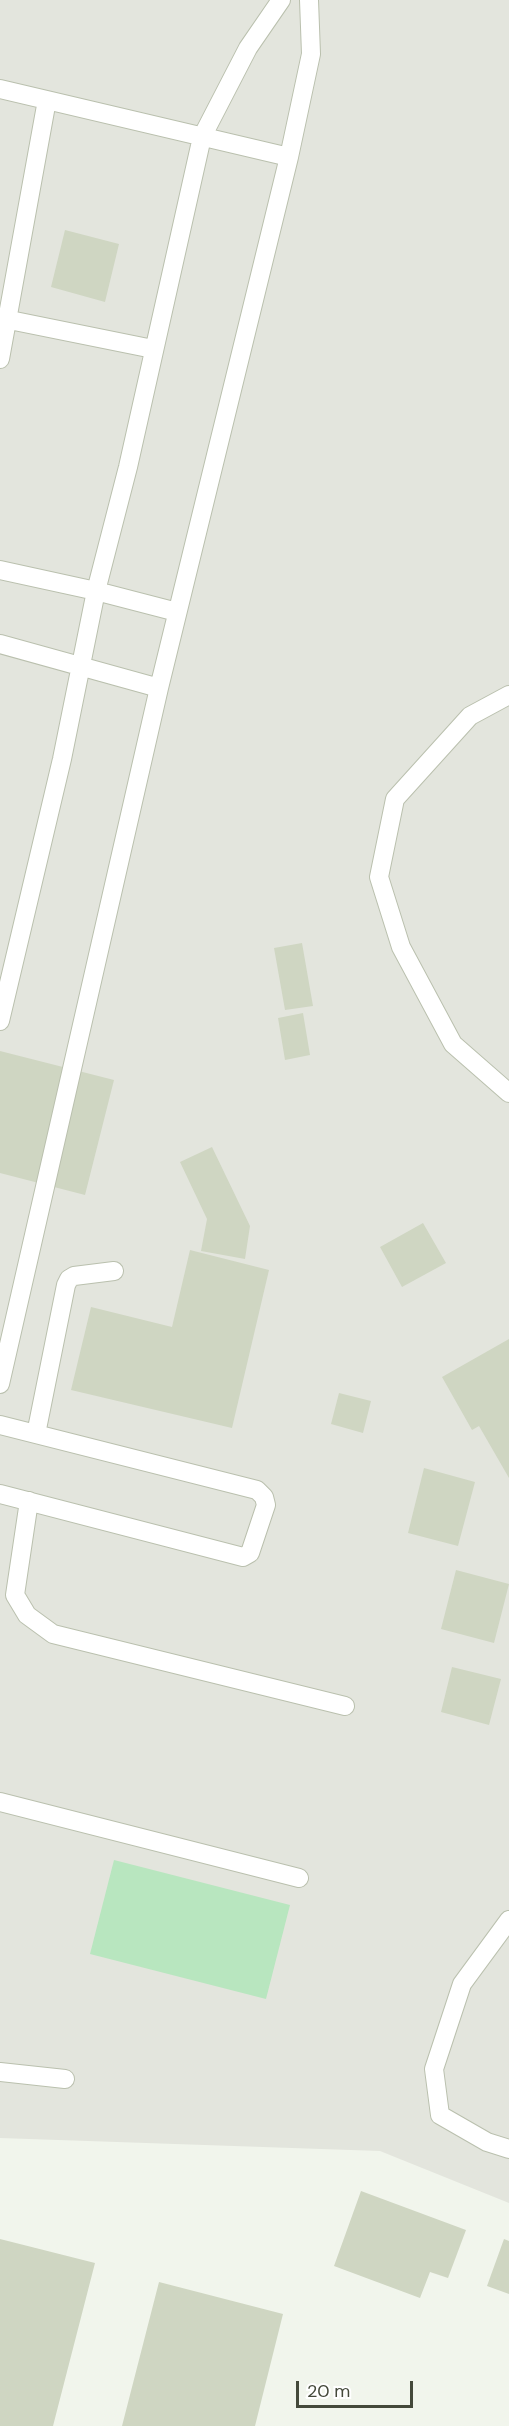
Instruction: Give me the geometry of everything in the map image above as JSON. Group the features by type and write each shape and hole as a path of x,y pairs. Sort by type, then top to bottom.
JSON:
{"lane":[{"path":"0,1021 62,759 96,591 128,467 202,137 248,48 281,0"},
{"path":"0,1384 159,688 290,157 311,54 309,0"},
{"path":"0,89 290,157"},
{"path":"0,359 4,319 47,100"},
{"path":"4,319 153,349"},
{"path":"0,570 177,612"},
{"path":"0,644 159,688"},
{"path":"509,695 470,716 395,799 379,877 401,946 453,1044 502,1090 509,1093"},
{"path":"36,1434 66,1285 74,1276 114,1271"},
{"path":"0,1425 257,1490 264,1497 266,1505 250,1553 243,1557 0,1494"},
{"path":"29,1501 15,1595 27,1615 53,1635 345,1706"},
{"path":"0,1802 299,1878"},
{"path":"509,1920 462,1984 434,2069 440,2115 487,2142 509,2149"},
{"path":"0,2072 64,2079"}],"shaded area":[{"path":"0,0 509,0 509,2203 380,2151 0,2138"}],"green space":[{"path":"114,1860 290,1905 266,1999 90,1954"}],"building":[{"path":"65,230 119,244 105,302 51,287"},
{"path":"302,943 313,1006 285,1010 274,948"},
{"path":"303,1013 310,1055 285,1060 278,1018"},
{"path":"0,1051 114,1080 85,1195 0,1173"},
{"path":"212,1147 250,1226 245,1259 201,1251 207,1219 180,1162"},
{"path":"423,1223 446,1263 402,1287 380,1247"},
{"path":"190,1250 269,1270 232,1428 71,1390 91,1307 172,1327"},
{"path":"509,1339 509,1478 479,1426 472,1430 442,1377"},
{"path":"339,1393 371,1401 363,1433 331,1424"},
{"path":"424,1468 475,1482 458,1546 408,1533"},
{"path":"456,1570 509,1584 494,1643 441,1629"},
{"path":"452,1667 501,1679 489,1725 441,1712"},
{"path":"361,2191 466,2230 448,2278 430,2272 420,2298 334,2266"},
{"path":"0,2239 95,2263 53,2426 0,2426"},
{"path":"504,2239 509,2241 509,2294 487,2286"},
{"path":"159,2282 283,2314 255,2426 122,2426"}]}
